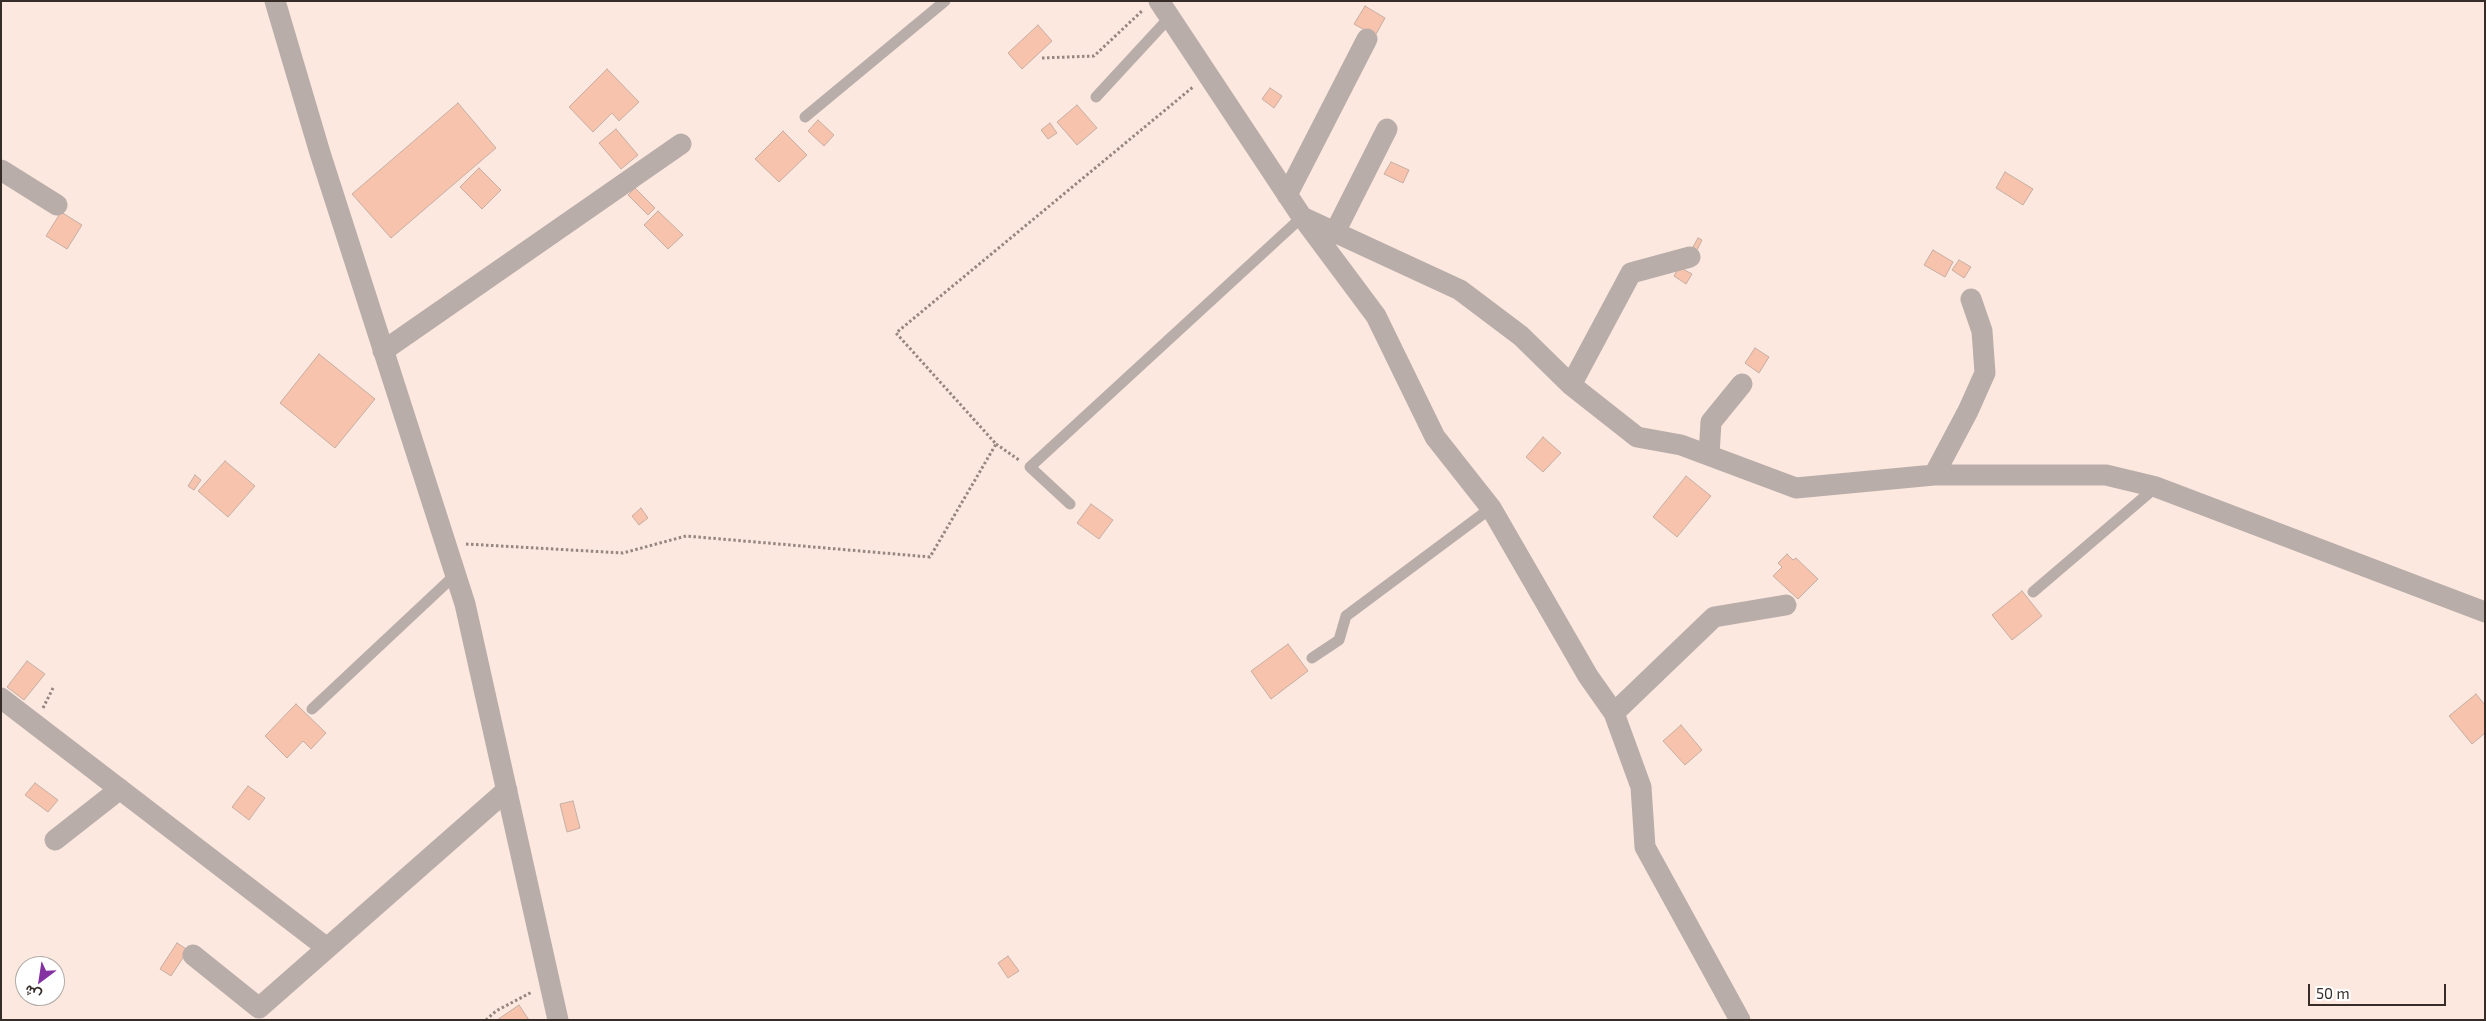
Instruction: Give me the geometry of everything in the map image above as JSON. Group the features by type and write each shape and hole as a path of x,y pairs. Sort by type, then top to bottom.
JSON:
{"street":[{"path":"274,1 320,153 465,604 558,1020"},
{"path":"1158,9 1207,75 1302,217 1376,316 1435,436 1491,508 1588,676 1614,713 1641,787 1645,847 1740,1020"},
{"path":"1287,195 1367,39"},
{"path":"1335,232 1387,129"},
{"path":"383,351 681,144"},
{"path":"1,170 57,205"},
{"path":"1302,217 1460,290 1520,336 1571,385 1638,437 1682,445 1796,488 1934,474 2106,476 2156,487 2485,612"},
{"path":"1571,385 1631,273 1690,257"},
{"path":"1934,474 1968,411 1985,373 1982,331 1971,299"},
{"path":"1709,455 1711,422 1742,384"},
{"path":"1614,713 1714,616 1786,605"},
{"path":"1,698 327,948"},
{"path":"55,840 120,789"},
{"path":"193,955 259,1008 507,790"}],"lane":[{"path":"805,117 945,1"},
{"path":"1096,97 1158,9"},
{"path":"1070,504 1030,467 1302,217"},
{"path":"2033,592 2156,487"},
{"path":"1312,658 1339,640 1346,616 1491,508"},
{"path":"312,709 455,575"}],"path":[{"path":"1042,58 1094,56 1158,9"},
{"path":"1030,467 996,444 896,333 1207,75"},
{"path":"445,543 624,553 686,536 930,557 996,444"},
{"path":"486,1020 496,1011 550,982"}],"building":[{"path":"1365,6 1385,18 1375,36 1354,24"},
{"path":"1038,25 1052,41 1022,69 1008,53"},
{"path":"607,69 639,102 619,121 612,113 593,132 569,107"},
{"path":"1270,88 1282,96 1274,108 1262,99"},
{"path":"458,103 496,148 391,238 352,194"},
{"path":"1077,105 1097,128 1077,145 1057,122"},
{"path":"818,120 834,135 824,146 808,131"},
{"path":"1050,123 1057,133 1048,139 1041,130"},
{"path":"616,129 638,155 621,169 599,143"},
{"path":"783,131 807,155 779,182 755,159"},
{"path":"1391,162 1409,170 1403,183 1384,174"},
{"path":"479,168 501,190 482,209 460,187"},
{"path":"2005,172 2033,189 2023,205 1996,188"},
{"path":"635,188 655,208 648,215 628,195"},
{"path":"658,211 683,235 668,249 644,225"},
{"path":"61,212 82,225 67,249 46,236"},
{"path":"1698,238 1702,240 1697,250 1693,247"},
{"path":"1933,250 1953,262 1945,277 1924,265"},
{"path":"1959,260 1971,267 1964,278 1952,270"},
{"path":"1679,267 1692,274 1686,284 1674,276"},
{"path":"1755,348 1769,357 1759,373 1745,363"},
{"path":"319,354 375,399 335,448 280,403"},
{"path":"1543,437 1561,453 1543,472 1526,457"},
{"path":"225,461 255,486 228,517 198,491"},
{"path":"195,475 201,480 194,490 188,486"},
{"path":"1686,476 1711,496 1677,537 1653,517"},
{"path":"1091,504 1113,520 1099,539 1077,523"},
{"path":"641,508 648,518 639,525 632,516"},
{"path":"1787,554 1793,560 1796,558 1818,579 1798,599 1773,576 1782,567 1778,563"},
{"path":"2022,591 2042,616 2012,640 1992,615"},
{"path":"1288,644 1308,671 1271,699 1251,671"},
{"path":"27,661 45,674 24,700 7,687"},
{"path":"2476,694 2485,705 2485,733 2472,744 2449,716"},
{"path":"296,704 326,733 311,749 303,741 287,758 265,736"},
{"path":"1681,725 1702,750 1685,765 1663,741"},
{"path":"35,783 58,800 48,812 25,795"},
{"path":"248,786 265,798 249,820 232,807"},
{"path":"573,801 580,828 567,832 560,804"},
{"path":"177,943 188,950 171,976 160,969"},
{"path":"1008,956 1019,971 1008,978 998,963"},
{"path":"519,1005 529,1020 497,1020"}]}
